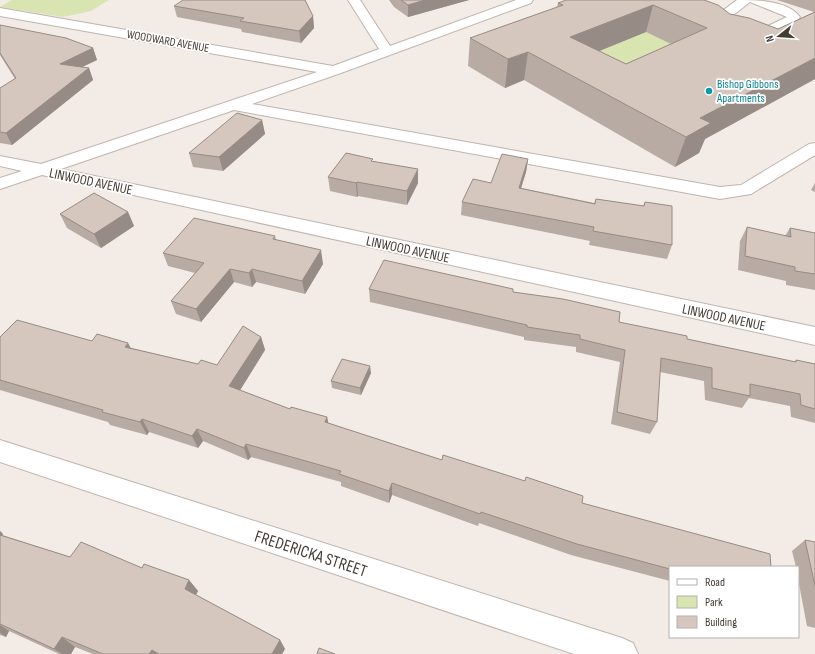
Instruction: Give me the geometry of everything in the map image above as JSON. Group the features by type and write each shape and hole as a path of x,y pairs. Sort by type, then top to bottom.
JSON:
{"street":[{"path":"354,0 387,51"},
{"path":"0,184 336,70 527,0"},
{"path":"724,36 713,30 711,26 745,0"},
{"path":"738,40 749,40 790,22 794,17 788,12 754,0"},
{"name":"WOODWARD AVENUE","path":"0,12 336,70"},
{"path":"233,105 434,140 720,193 745,190 815,148"},
{"name":"LINWOOD AVENUE","path":"0,161 815,336"},
{"name":"FREDERICKA STREET","path":"0,451 622,654"}],"green space":[{"path":"12,0 109,0 91,11 63,17 0,7"},
{"path":"646,32 698,56 618,93 565,65"}],"building":[{"path":"183,0 305,0 313,16 299,31 240,21 244,18 174,6"},
{"path":"401,0 425,0 408,5"},
{"path":"566,0 704,0 718,5 730,14 749,18 778,29 815,12 815,58 700,118 711,123 686,137 528,52 508,59 470,38 563,5 558,3","holes":["653,5 707,28 626,64 570,37"]},
{"path":"0,25 66,38 93,48 60,64 89,68 6,133 0,132 0,88 16,78 0,53"},
{"path":"237,113 262,120 219,157 189,153"},
{"path":"346,153 373,159 371,161 418,169 407,191 328,177"},
{"path":"502,154 528,159 519,188 595,204 596,199 644,206 645,202 672,206 672,245 593,231 594,227 462,202 473,179 491,183"},
{"path":"94,193 128,212 94,234 60,214"},
{"path":"194,218 275,236 273,239 321,250 302,281 252,269 249,273 230,269 196,309 171,301 204,263 163,253"},
{"path":"747,227 791,237 790,228 815,233 815,274 795,271 795,267 745,256"},
{"path":"384,260 513,289 513,292 563,299 620,312 619,322 687,336 687,339 796,362 796,360 815,364 815,409 801,405 800,394 750,384 750,396 712,388 712,368 661,358 657,422 617,412 625,350 580,339 580,335 527,327 527,325 369,289"},
{"path":"17,320 92,341 97,334 128,343 125,347 198,364 201,360 217,365 243,326 261,337 229,386 290,409 291,407 327,417 325,422 442,460 443,455 525,481 526,477 583,496 582,503 770,554 771,566 669,566 669,569 577,544 481,512 480,514 392,483 389,491 339,474 341,471 246,444 244,448 197,429 192,436 142,419 140,422 102,412 103,410 0,380 0,337"},
{"path":"342,359 370,366 360,388 331,381"},
{"path":"0,535 70,557 81,542 142,568 144,564 189,580 185,589 280,640 272,654 159,654 152,650 149,654 103,654 62,637 54,649 0,624"},
{"path":"805,540 815,542 815,586"},
{"path":"319,648 335,654 317,654"}],"place":[{"name":"Bishop Gibbons Apartments","path":"709,91"}]}
